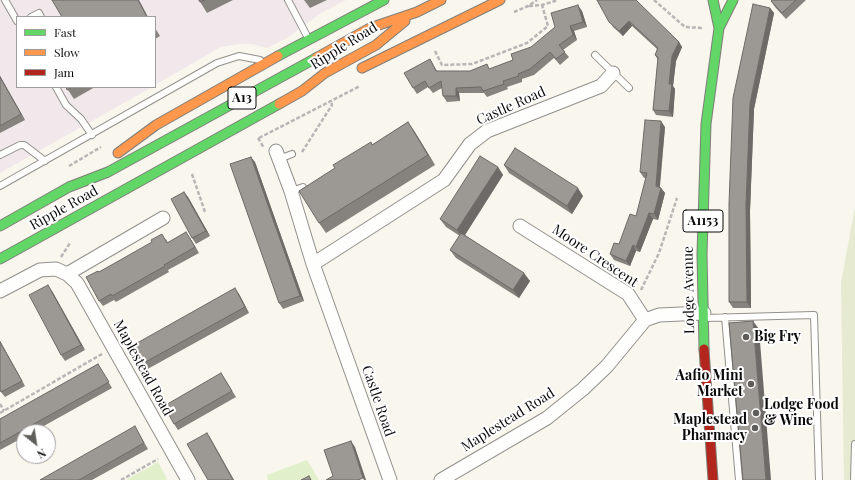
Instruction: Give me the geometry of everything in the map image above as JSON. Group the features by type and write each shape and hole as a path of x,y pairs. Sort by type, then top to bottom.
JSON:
{"main road":[{"name":"A13","path":"113,156 156,126 308,39 384,0"},
{"name":"A13","path":"417,12 441,0"},
{"path":"350,74 500,0"},
{"name":"Lodge Avenue","path":"713,0 719,28"},
{"name":"Lodge Avenue","path":"713,480 704,365 702,254 706,124 719,28 733,0"},
{"name":"Ripple Road","path":"0,259 302,91 325,74 376,45 417,12"},
{"name":"Ripple Road","path":"0,226 69,187 108,172 370,28 417,12"},
{"name":"A13","path":"302,91 323,86"},
{"name":"A13","path":"69,187 100,165"}],"street":[{"name":"Castle Road","path":"313,264 444,180 470,144 487,131 601,86 613,73"},
{"name":"Castle Road","path":"280,160 297,189 313,264 390,480"},
{"path":"0,291 40,270 56,269 67,274 164,218"},
{"name":"Moore Crescent","path":"520,226 628,294 645,320"},
{"name":"Maplestead Road","path":"67,274 77,283 188,480"},
{"path":"645,320 659,315 704,316"},
{"name":"Maplestead Road","path":"441,480 547,418 583,390 608,366 645,320"}],"lane":[{"path":"5,0 16,18"},
{"path":"288,0 308,39"},
{"path":"33,16 39,13 41,16"},
{"path":"595,55 629,88"},
{"path":"0,186 45,162 217,63 239,56 256,58 264,64"},
{"path":"57,88 66,105 81,119 92,135"},
{"path":"0,155 20,145 31,150 45,162"},
{"path":"280,160 292,154"},
{"path":"704,316 814,315 819,480"},
{"path":"725,317 739,480"},
{"path":"854,480 855,444"}],"path":[{"path":"528,6 542,5 558,0"},
{"path":"654,0 685,27 703,28"},
{"path":"433,48 442,65 472,64 527,43 548,26 542,5"},
{"path":"271,132 337,98"},
{"path":"280,160 292,168 332,105 331,101"},
{"path":"192,174 206,212"},
{"path":"637,297 659,253 671,221 677,198"},
{"path":"61,259 70,243"},
{"path":"0,413 104,353"},
{"path":"0,404 4,411"},
{"path":"121,480 158,459"}],"shaded area":[{"path":"0,0 346,0 321,13 287,38 267,48 252,44 238,44 221,47 156,84 156,16 16,16 16,88 150,88 0,173"}],"green space":[{"path":"855,207 855,480 844,480 841,283"},
{"path":"307,460 319,480 268,480 267,475"},
{"path":"158,462 167,479 126,480"}],"building":[{"path":"52,0 138,0 146,16 61,16"},
{"path":"597,0 636,0 679,42 672,56 669,84 672,84 669,111 653,110 658,57 655,55 658,48 629,21 619,31 609,22"},
{"path":"796,0 782,13 771,1"},
{"path":"753,4 770,8 750,103 746,205 747,302 729,302 729,204 733,98"},
{"path":"578,5 583,22 570,26 573,35 559,45 565,52 556,59 550,52 530,69 518,74 519,76 503,81 504,84 483,91 481,87 456,88 456,96 443,96 441,81 429,88 425,81 413,88 404,73 430,59 436,71 470,71 487,64 489,69 513,60 511,54 531,47 555,27 551,13"},
{"path":"0,77 21,114 0,126"},
{"path":"645,120 661,121 656,186 661,188 654,214 649,213 636,247 633,245 626,261 610,254 614,243 619,244 630,214 636,216 647,173 640,172"},
{"path":"408,122 428,155 319,223 299,191 335,168 333,165 371,142 372,145"},
{"path":"515,148 578,188 567,206 504,165"},
{"path":"480,156 498,167 457,230 440,219"},
{"path":"251,157 300,296 279,303 230,164"},
{"path":"184,192 206,231 192,238 171,199"},
{"path":"186,232 195,247 112,296 111,294 99,301 86,277 98,271 99,272 152,242 151,240 162,234 167,243"},
{"path":"461,233 524,273 513,290 450,250"},
{"path":"48,285 81,345 61,355 29,295"},
{"path":"235,288 245,307 140,365 130,347"},
{"path":"753,321 766,480 743,480 729,323"},
{"path":"0,342 22,381 1,392 0,389"},
{"path":"98,364 109,382 34,424 16,424 16,434 0,443 0,419"},
{"path":"221,373 232,391 174,424 164,406"},
{"path":"135,426 144,443 79,480 40,480"},
{"path":"207,433 233,480 208,480 187,444"},
{"path":"351,441 363,478 358,480 326,480 333,476 324,450"},
{"path":"309,476 311,480 301,480"}],"traffic: fast":[{"path":"278,56 384,0"},
{"path":"713,0 719,28"},
{"path":"704,349 702,254 706,124 719,28 733,0"},
{"path":"0,226 69,187 108,172 316,58"},
{"path":"0,259 279,104"}],"traffic: slow":[{"path":"316,58 370,28 417,12 441,0"},
{"path":"362,68 500,0"},
{"path":"279,104 302,91 325,73 376,45 405,21"},
{"path":"118,153 156,125 278,56"}],"traffic: jam":[{"path":"704,349 713,480"}],"place":[{"name":"Big Fry","path":"746,337"},
{"name":"Aafio Mini Market","path":"751,384"},
{"name":"Lodge Food & Wine","path":"756,413"},
{"name":"Maplestead Pharmacy","path":"755,428"}]}
